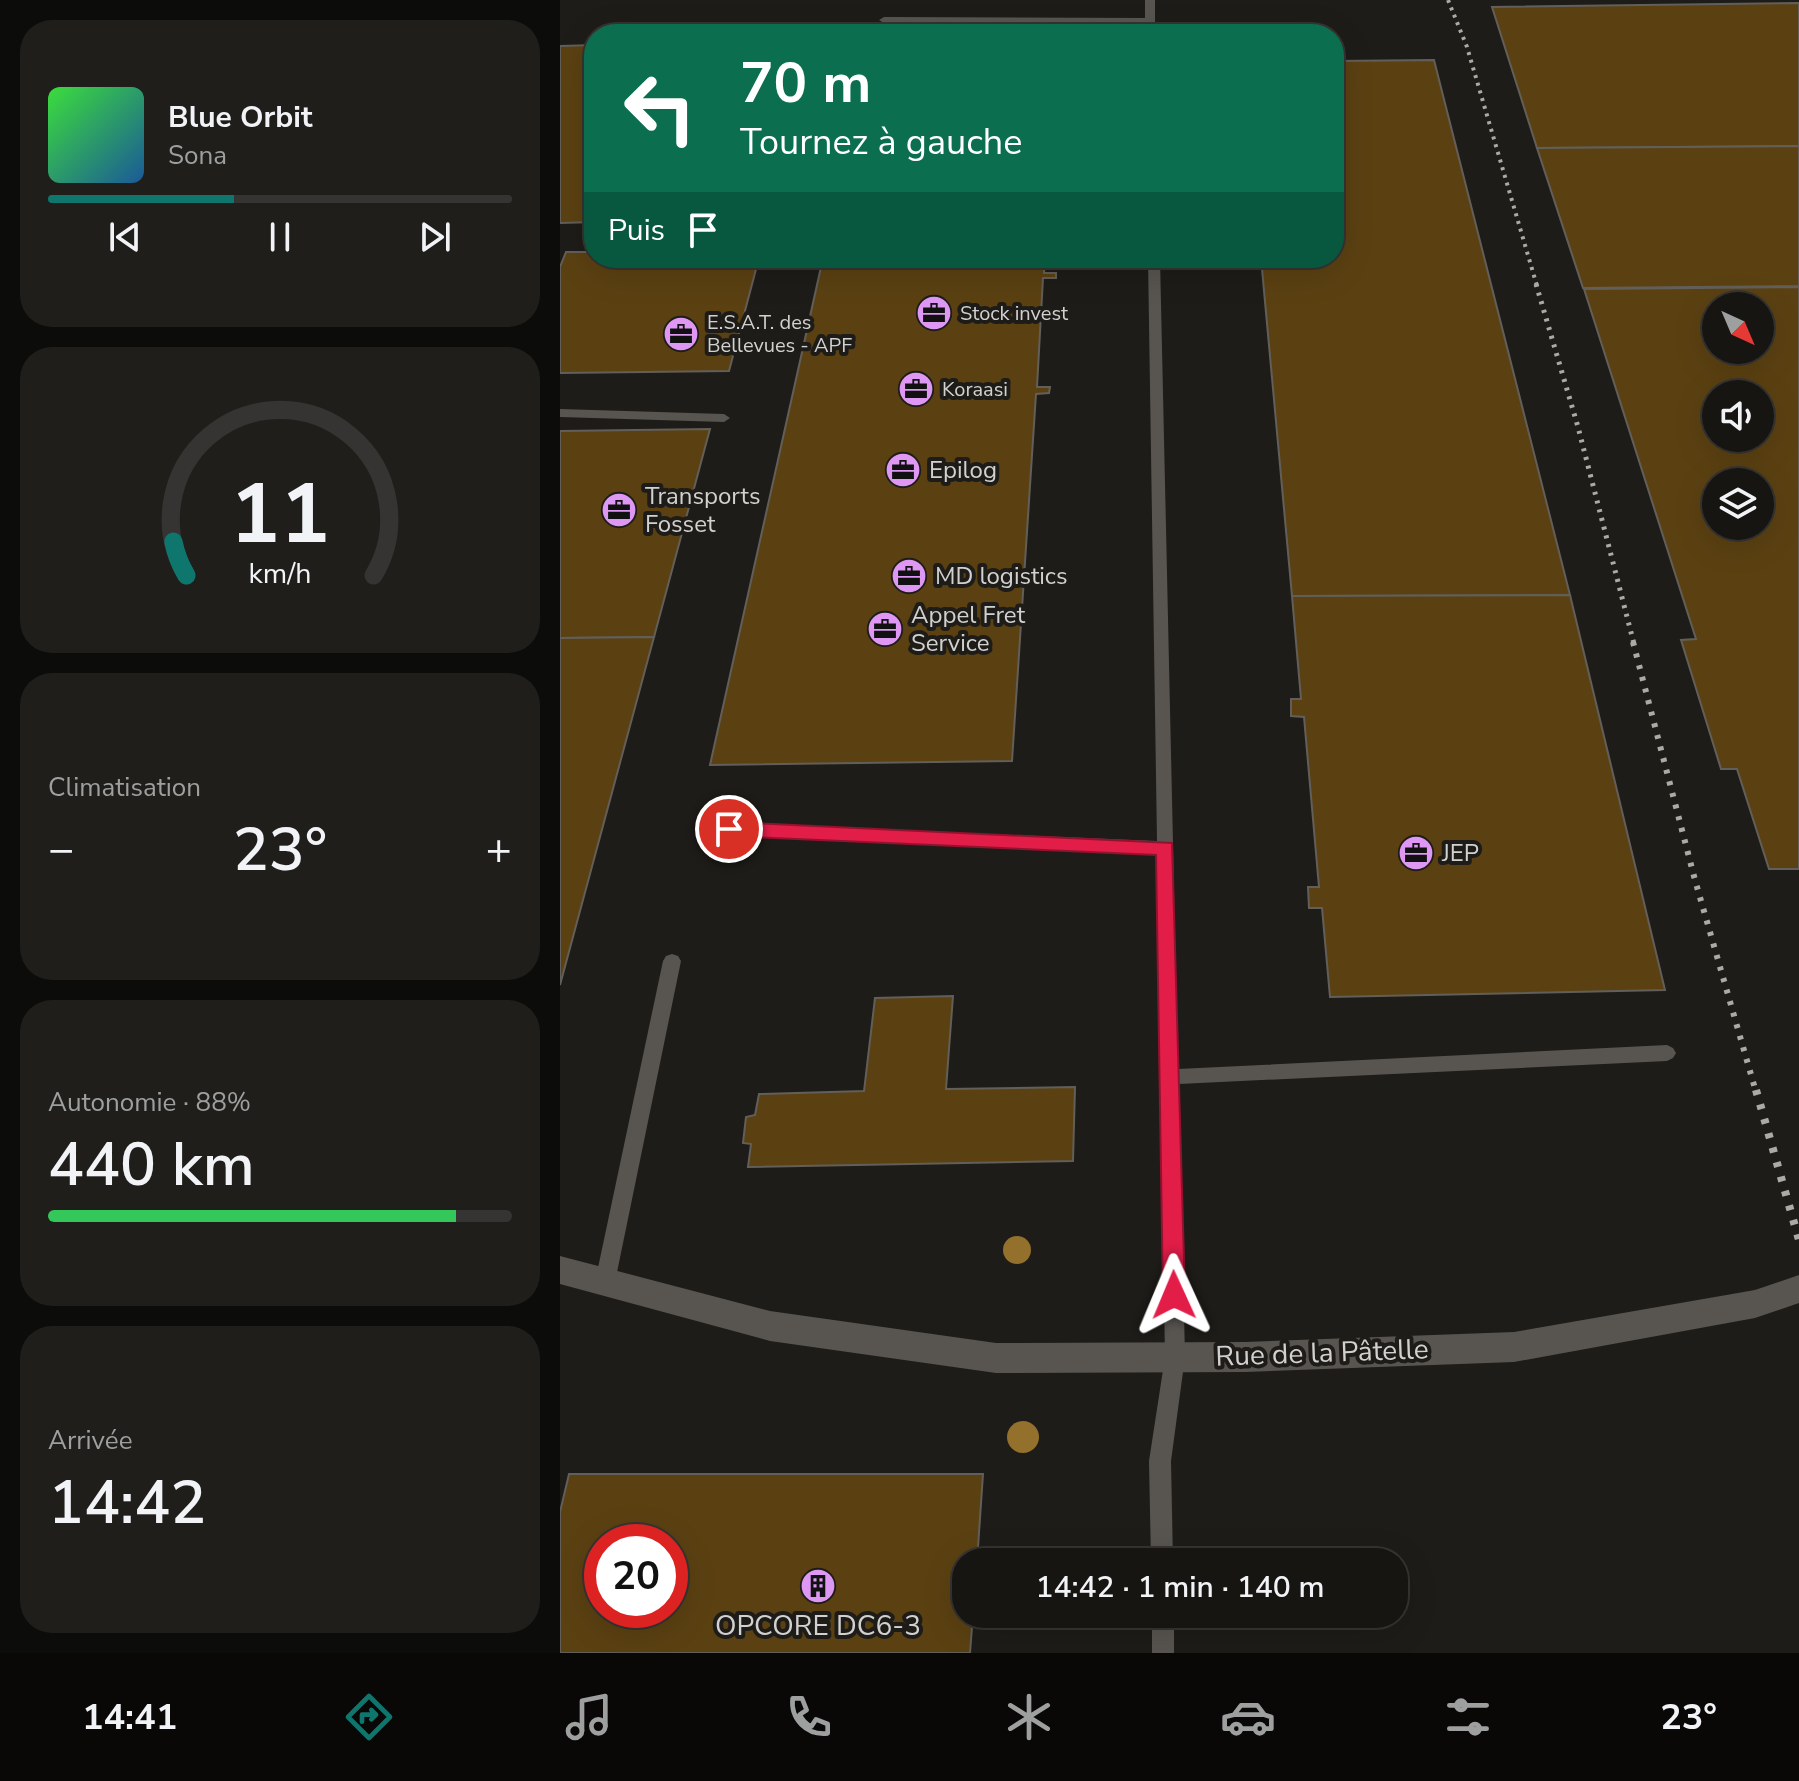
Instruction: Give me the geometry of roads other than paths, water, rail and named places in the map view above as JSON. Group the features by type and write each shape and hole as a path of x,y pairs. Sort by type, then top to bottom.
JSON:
{"street":[{"name":"Rue de la Pâtelle","path":"560,1270 770,1326 996,1358 1175,1357 1514,1347 1755,1304 1799,1289"}],"lane":[{"path":"884,20 1150,21 1150,0"},
{"path":"1154,268 1175,1357 1160,1461 1162,1548"},
{"path":"560,413 724,418"},
{"path":"729,829 1166,848"},
{"path":"605,1282 672,961"},
{"path":"1170,1077 1667,1053"},
{"path":"1163,1628 1163,1653"}],"railway":[{"path":"1448,0 1467,47 1537,286"},
{"path":"1536,284 1578,427 1634,644"},
{"path":"1633,642 1695,880 1756,1092"},
{"path":"1756,1090 1799,1240"}],"place":[{"name":"Stock invest","path":"934,313"},
{"name":"E.S.A.T. des Bellevues - APF","path":"681,334"},
{"name":"Koraasi","path":"916,389"},
{"name":"Epilog","path":"903,470"},
{"name":"Transports Fosset","path":"619,510"},
{"name":"MD logistics","path":"909,576"},
{"name":"Appel Fret Service","path":"885,629"},
{"name":"JEP","path":"1416,853"},
{"name":"OPCORE DC6-3","path":"818,1586"}]}
